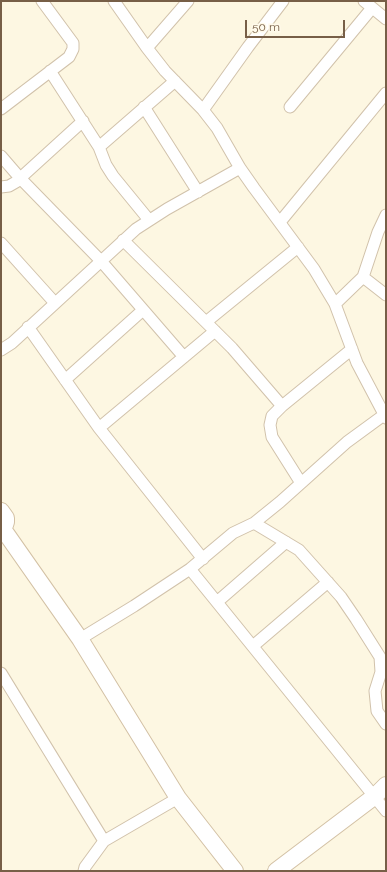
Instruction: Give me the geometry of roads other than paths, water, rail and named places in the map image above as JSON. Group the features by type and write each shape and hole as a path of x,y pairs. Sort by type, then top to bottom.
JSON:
{"street":[{"path":"1,109 69,57 73,49 73,43 42,1"},
{"path":"80,639 190,569 233,533 254,523 280,502 346,442 385,416 357,363 335,304 314,268 240,168 217,128 203,110 175,81 147,48 114,1"},
{"path":"147,48 188,1"},
{"path":"203,110 283,1"},
{"path":"290,107 368,4 386,19"},
{"path":"50,71 99,147 106,165 113,176 149,220"},
{"path":"99,147 175,81"},
{"path":"280,222 386,93"},
{"path":"144,107 198,192"},
{"path":"1,187 9,186 20,178 83,121"},
{"path":"1,156 20,178 101,261 184,357"},
{"path":"1,350 12,343 136,229 240,168"},
{"path":"335,304 363,277 378,232 386,215"},
{"path":"123,240 232,348 282,406"},
{"path":"1,243 55,303"},
{"path":"206,322 298,247"},
{"path":"363,277 386,295"},
{"path":"65,380 143,310"},
{"path":"28,327 99,428 203,559"},
{"path":"99,428 215,331"},
{"path":"301,483 272,437 270,425 272,416 282,406 352,349"},
{"path":"1,511 6,518 5,525 2,529 80,639 178,798 235,871"},
{"path":"254,523 299,550 341,597 380,657 381,672 375,691 377,711 386,724"},
{"path":"217,602 286,542"},
{"path":"190,569 253,646 380,791 386,811"},
{"path":"253,646 328,582"},
{"path":"1,673 104,841"},
{"path":"276,871 380,791"},
{"path":"84,871 85,867 104,841 178,798"}]}
